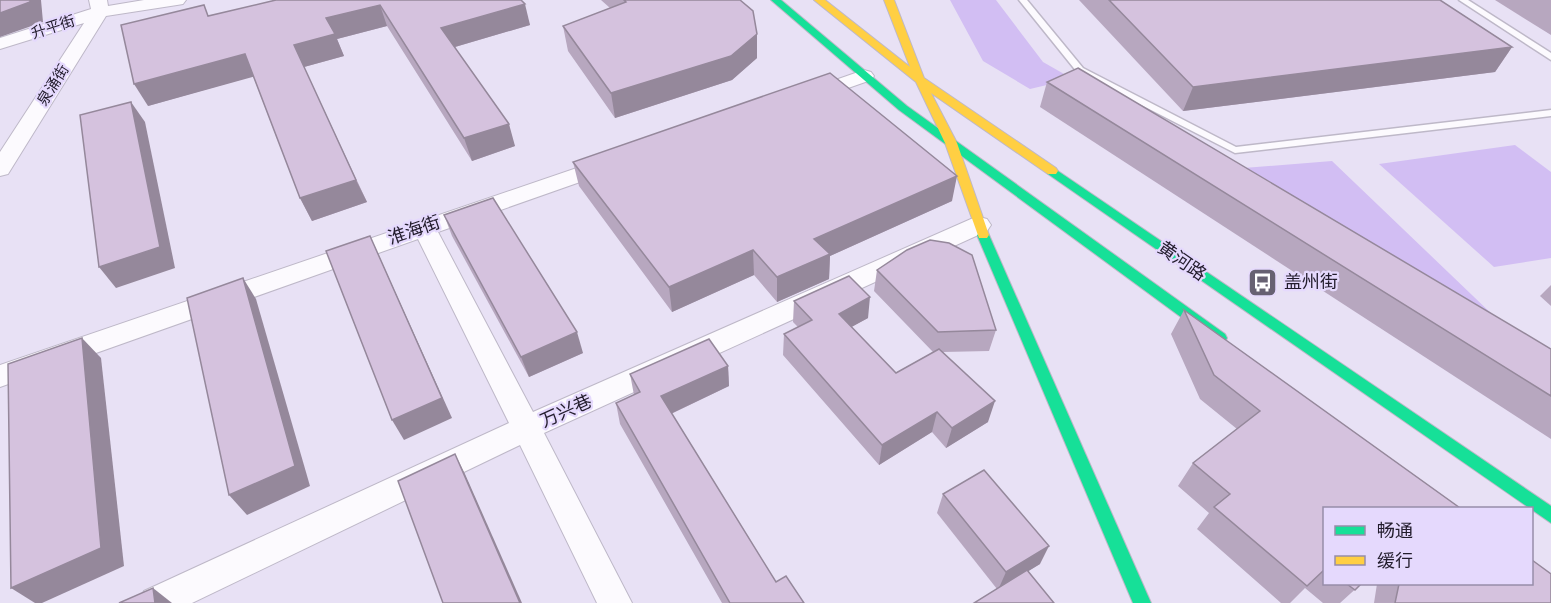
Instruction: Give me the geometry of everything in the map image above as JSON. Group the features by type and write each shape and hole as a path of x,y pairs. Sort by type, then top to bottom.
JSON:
{"main road":[{"path":"776,0 864,76 1232,347"},
{"name":"黄河路","path":"819,0 920,80 1551,515"},
{"path":"889,0 920,80 951,142 979,225 1142,603"}],"street":[{"name":"升平街","path":"0,44 99,6 177,0"},
{"name":"泉涌街","path":"0,169 99,6"},
{"path":"785,104 864,76"},
{"name":"淮海街","path":"0,376 627,157"},
{"name":"万兴巷","path":"156,603 526,428 979,225"},
{"path":"424,227 615,603"}],"lane":[{"path":"1023,0 1080,70 1235,150 1551,113"},
{"path":"1463,0 1551,57"}],"shaded area":[{"path":"950,0 996,0 1043,62 1231,169 1332,161 1496,318 1051,84 1030,89 983,61"},
{"path":"1515,145 1551,172 1551,258 1494,267 1379,164"}],"building":[{"path":"0,0 30,0 30,2 0,13"},
{"path":"276,0 521,0 525,4 441,28 509,124 464,138 380,5 326,18 335,34 294,45 356,180 300,198 245,54 134,84 121,25 204,5 208,16"},
{"path":"624,0 740,0 753,11 757,34 731,56 611,93 563,26 626,2"},
{"path":"1109,0 1440,0 1512,47 1193,87"},
{"path":"1078,68 1551,349 1551,396 1047,82"},
{"path":"830,73 957,176 814,239 830,254 777,277 753,250 669,287 573,162"},
{"path":"131,102 160,247 99,267 80,115"},
{"path":"493,198 577,332 521,357 444,215"},
{"path":"370,236 442,398 392,420 326,251"},
{"path":"930,240 949,243 972,255 996,330 938,332 877,270 907,250"},
{"path":"849,276 870,297 839,314 896,373 939,349 995,401 952,428 937,412 882,445 784,334 812,320 794,301"},
{"path":"243,278 295,466 229,495 187,298"},
{"path":"1184,310 1459,507 1323,507 1323,571 1307,586 1214,507 1230,494 1193,463 1260,411 1214,375"},
{"path":"82,338 101,548 11,588 8,364"},
{"path":"709,339 728,366 661,396 776,582 786,576 804,603 730,603 616,403 640,392 630,374"},
{"path":"455,454 520,603 443,603 398,481"},
{"path":"984,470 1049,546 1006,572 943,494"},
{"path":"1533,561 1551,574 1551,603 1395,603 1399,585 1533,585"},
{"path":"1027,570 1054,603 974,603"},
{"path":"1348,585 1360,585 1355,590"},
{"path":"153,588 155,603 119,603"}],"traffic: fast":[{"path":"776,0 903,108 1220,338"},
{"path":"1052,171 1551,515"},
{"path":"983,235 1142,603"}],"traffic: slow":[{"path":"819,0 920,80 1052,171"},
{"path":"889,0 920,80 951,143 983,235"}],"place":[{"name":"盖州街","path":"1263,282"}]}
